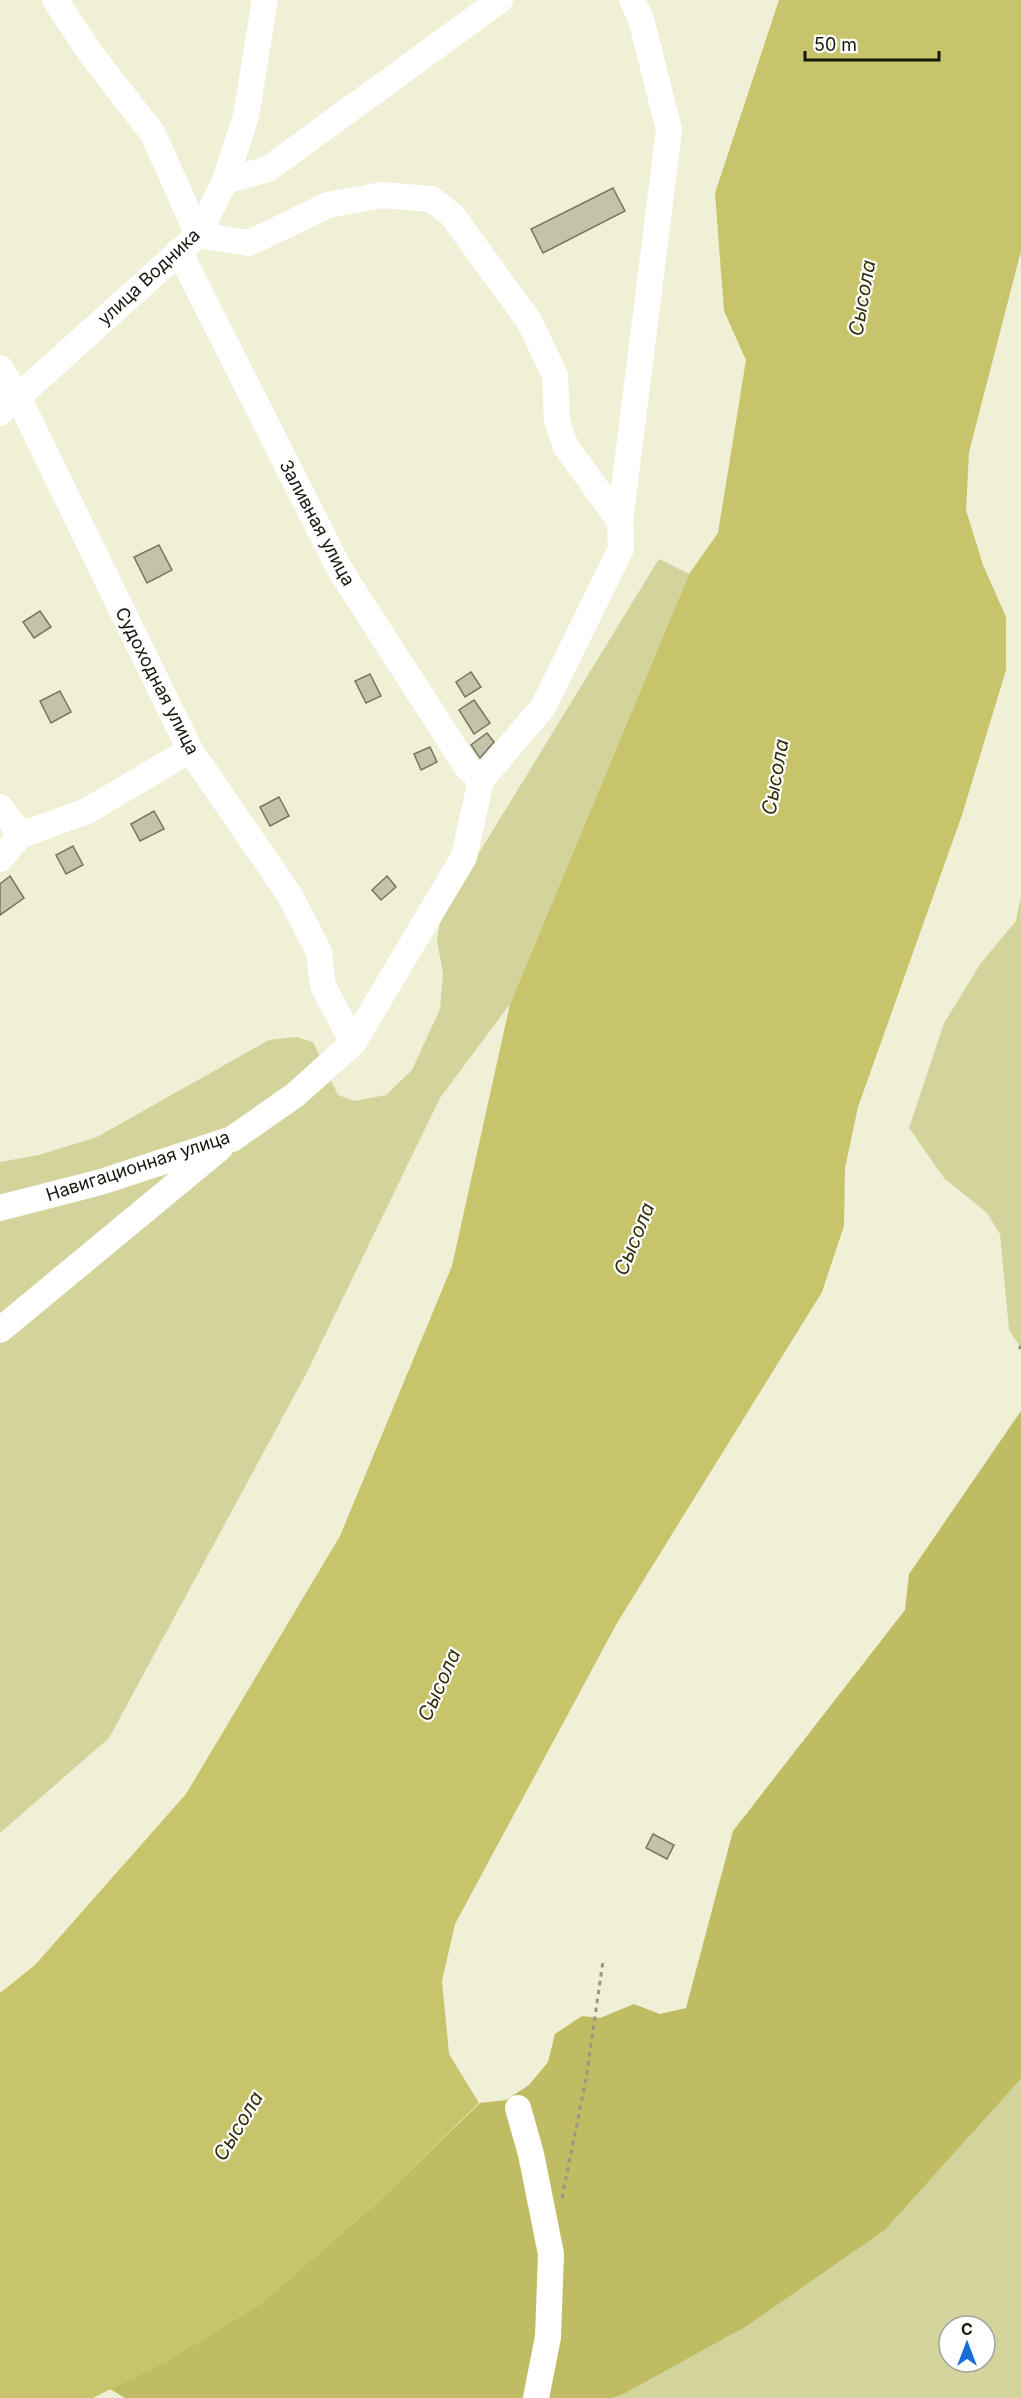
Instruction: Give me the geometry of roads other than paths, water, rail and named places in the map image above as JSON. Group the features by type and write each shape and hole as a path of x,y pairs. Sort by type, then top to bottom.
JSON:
{"street":[{"name":"Заливная улица","path":"55,0 91,54 153,134 188,243 339,570 467,767 481,780"},
{"path":"225,181 268,169 500,0"},
{"path":"481,780 543,707 621,549 620,521 669,130 641,19 632,0"},
{"name":"улица Водника","path":"9,405 188,243 225,181 246,116 267,1"},
{"path":"188,243 249,243 328,206 382,195 431,199 452,215 529,321 555,375 557,421 566,447 620,521"},
{"name":"Судоходная улица","path":"0,368 9,405 189,750 289,894 319,952 323,986 353,1043"},
{"path":"0,859 21,835 87,811 189,750"},
{"name":"Навигационная улица","path":"0,1208 101,1182 232,1139 295,1095 353,1043 464,857 481,780"},
{"path":"0,807 21,835"},
{"path":"0,1330 232,1139"},
{"path":"518,2108 531,2154 551,2254 548,2337 536,2398"}],"water":[{"name":"Сысола","path":"779,0 1021,0 1021,251 969,452 966,510 983,565 1006,617 1006,670 962,815 858,1107 845,1168 844,1226 822,1292 617,1623 455,1924 442,1981 449,2054 479,2103 372,2207 261,2303 170,2359 93,2398 0,2398 0,1993 35,1965 186,1794 340,1536 452,1266 510,1004 689,574 718,533 746,360 724,311 715,193"}]}
